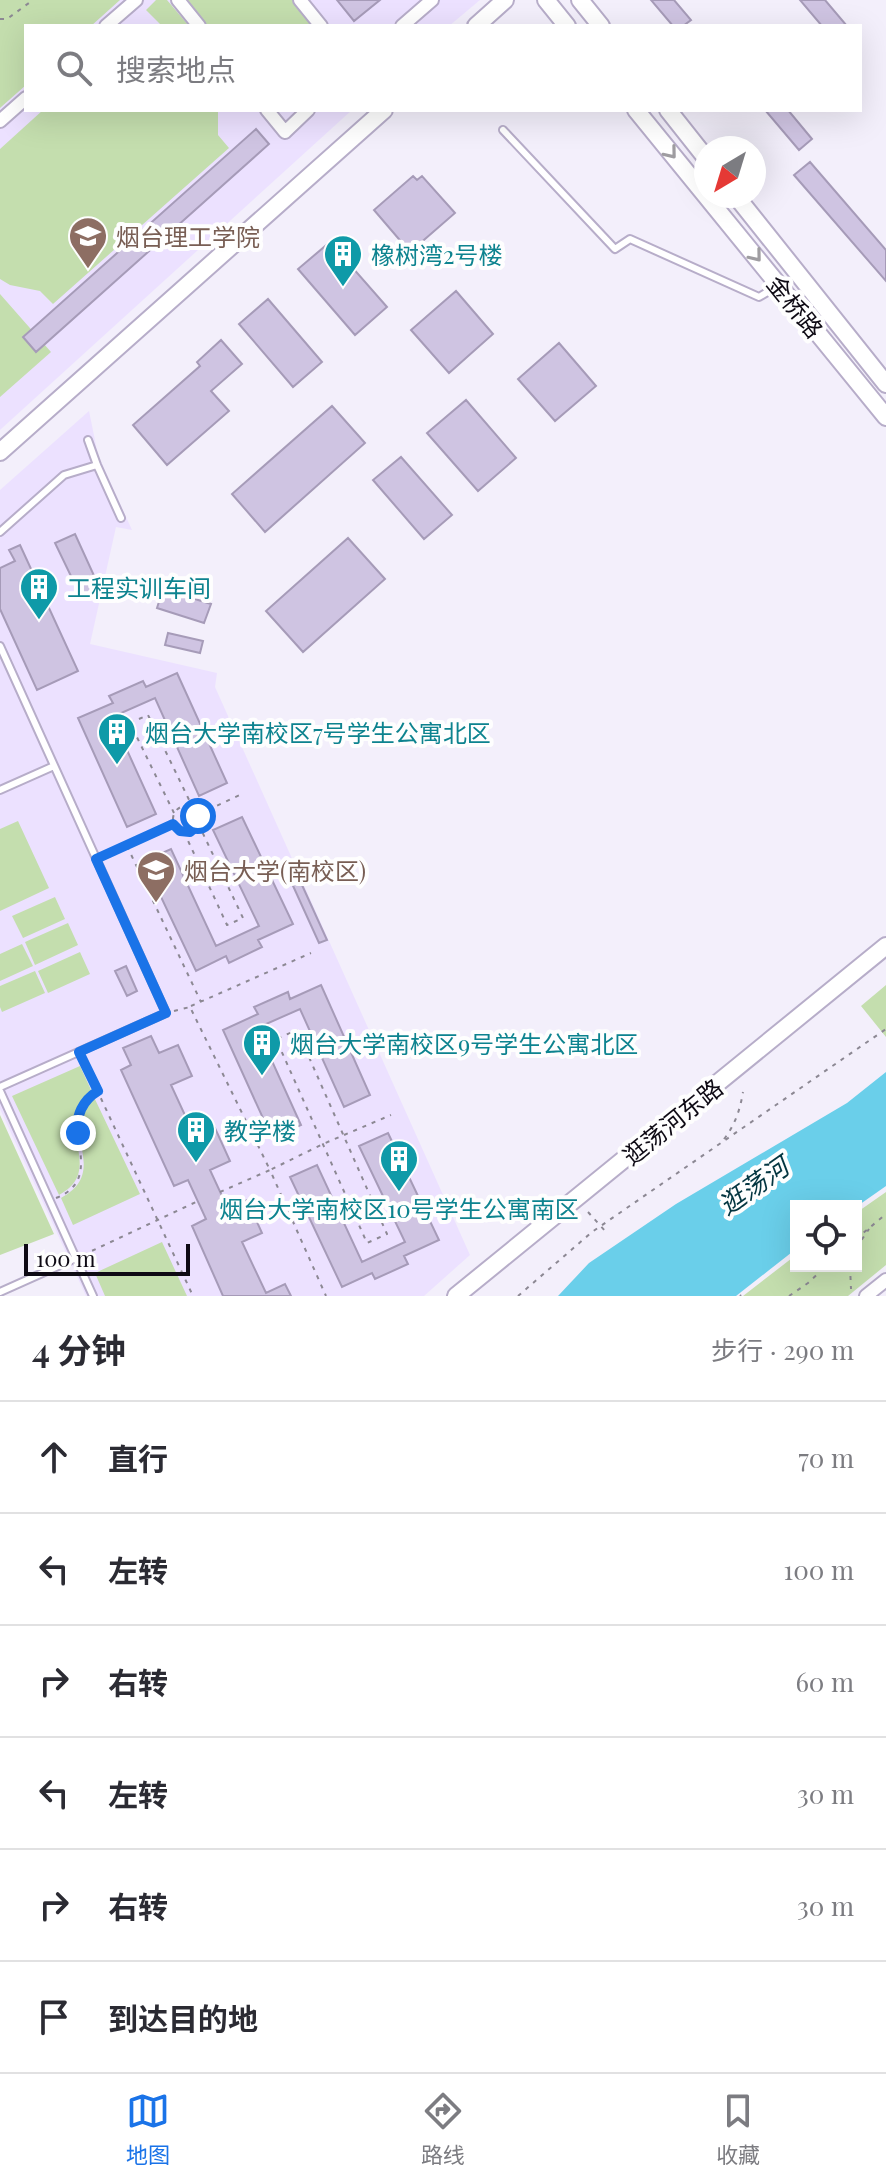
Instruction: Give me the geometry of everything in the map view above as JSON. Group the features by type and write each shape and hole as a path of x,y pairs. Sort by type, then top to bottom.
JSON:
{"street":[{"path":"108,24 136,0"},
{"path":"178,0 197,24"},
{"path":"300,0 319,24"},
{"path":"404,24 432,0"},
{"path":"478,24 505,0"},
{"path":"546,0 565,24"},
{"path":"580,0 599,24"},
{"path":"0,121 24,100"},
{"path":"269,112 285,132 306,112"},
{"path":"0,452 382,112"},
{"name":"金桥路","path":"638,112 694,181"},
{"path":"670,112 694,143"},
{"name":"金桥路","path":"716,208 886,417"},
{"name":"金桥路","path":"746,208 880,364 886,384"},
{"name":"逛荡河东路","path":"456,1296 886,946"},
{"path":"866,1296 886,1280"}],"lane":[{"path":"503,130 615,249 630,239 759,297 779,286"},
{"path":"88,440 121,518"},
{"path":"0,532 64,475 97,465"},
{"path":"0,646 166,1013 0,1089 93,1296"},
{"path":"0,790 54,766"},
{"path":"0,1292 76,1258"}],"path":[{"path":"0,19 7,19 33,0"},
{"path":"148,715 193,808 243,918 227,925 184,832 173,824 174,813 130,723 148,715"},
{"path":"198,815 244,793"},
{"path":"174,813 184,806 193,808"},
{"path":"184,832 194,829 198,823"},
{"path":"96,859 173,824"},
{"path":"127,846 201,1002"},
{"path":"166,1013 190,1007 311,953"},
{"path":"190,1007 270,1170 326,1296"},
{"path":"518,1296 601,1226 886,1029"},
{"path":"297,1030 387,1234 367,1243 323,1144 276,1039 297,1030"},
{"path":"79,1052 193,1296"},
{"path":"50,1200 67,1192 77,1180 82,1168 78,1119 87,1100 98,1091"},
{"path":"721,1143 732,1129 743,1092"},
{"path":"220,1192 391,1115"},
{"path":"76,1258 198,1201"},
{"path":"588,1212 607,1233"},
{"path":"862,1234 886,1214"},
{"path":"862,1240 873,1225"},
{"path":"789,1296 820,1272"},
{"path":"850,1272 851,1289"}],"shaded area":[{"name":"烟台理工学院","path":"0,0 480,0 451,24 24,24 24,112 350,112 0,430"},
{"name":"烟台大学(南校区)","path":"89,411 98,455 132,530 116,527 90,644 217,673 215,687 470,1255 424,1296 86,1296 0,1109 0,490"}],"green space":[{"path":"0,0 120,0 93,24 24,24 24,87 0,108"},
{"path":"156,0 167,0 187,24 160,24 146,10"},
{"path":"186,0 294,0 313,24 206,24"},
{"path":"41,112 218,112 218,135 229,148 53,304 40,291 10,285 0,279 0,149"},
{"path":"0,294 51,352 0,397"},
{"path":"18,821 49,888 0,911 0,829"},
{"path":"55,897 65,919 23,938 12,916"},
{"path":"68,923 78,945 35,965 25,942"},
{"path":"22,944 33,966 0,981 0,954"},
{"path":"80,952 90,974 48,993 38,971"},
{"path":"35,971 45,993 2,1012 0,986"},
{"path":"886,985 886,1037 861,1006"},
{"path":"80,1066 92,1092 80,1107 76,1124 80,1168 71,1187 59,1195 12,1096"},
{"path":"93,1095 140,1194 73,1225 61,1198 81,1178 84,1167 78,1121 81,1110"},
{"path":"0,1115 54,1234 0,1255"},
{"path":"886,1192 886,1265 848,1296 743,1296 790,1260 790,1272 862,1272 862,1209"},
{"path":"162,1242 187,1296 105,1296 95,1273"}],"water":[{"name":"逛荡河","path":"886,1072 886,1186 862,1203 862,1200 790,1200 790,1254 736,1296 558,1296 589,1263 676,1204 847,1103"}],"building":[{"path":"337,0 380,0 354,21"},
{"path":"651,0 674,0 691,20 686,24 671,24"},
{"path":"800,0 825,0 845,24 820,24"},
{"path":"767,112 790,112 812,139 799,150"},
{"path":"256,129 269,144 36,352 23,337"},
{"path":"810,162 886,250 886,281 794,175"},
{"path":"413,176 417,180 422,176 455,213 410,252 374,210"},
{"name":"橡树湾2号楼","path":"330,242 387,307 355,335 298,269"},
{"path":"456,291 493,334 449,373 411,330"},
{"path":"268,299 322,362 293,387 239,324"},
{"path":"221,340 242,364 211,391 229,411 167,465 133,425 200,366 197,362"},
{"path":"559,343 596,386 555,421 518,379"},
{"path":"466,400 516,458 478,491 427,433"},
{"path":"332,406 365,443 265,532 232,494"},
{"path":"401,457 452,515 424,539 373,480"},
{"path":"75,534 101,591 82,599 55,543"},
{"path":"348,538 385,579 303,652 266,611"},
{"name":"工程实训车间","path":"20,545 78,671 37,690 0,609 0,568 15,561 9,550"},
{"path":"163,589 211,604 204,623 157,608"},
{"path":"168,633 203,641 200,653 165,645"},
{"path":"177,673 227,783 199,796 155,698 112,717 156,814 127,827 78,718 113,703 109,696 143,681 146,687"},
{"path":"242,817 293,924 258,940 262,947 229,963 226,956 196,971 144,861 171,849 216,946 259,926 213,830"},
{"path":"297,874 327,940 319,943 289,877"},
{"path":"126,966 137,991 127,996 115,971"},
{"path":"321,985 370,1095 344,1107 300,1009 257,1028 301,1125 272,1138 223,1030 258,1014 254,1007 288,992 290,999"},
{"name":"教学楼","path":"151,1036 159,1053 178,1045 192,1076 171,1085 195,1137 215,1128 230,1161 210,1170 228,1209 247,1200 262,1233 242,1242 266,1293 285,1284 291,1296 223,1296 192,1226 206,1219 188,1180 174,1186 121,1070 131,1065 123,1048"},
{"path":"388,1133 439,1240 404,1256 408,1264 375,1279 372,1273 342,1287 290,1177 317,1165 362,1262 405,1242 359,1146"}],"place":[{"name":"烟台理工学院","path":"88,270"},
{"name":"橡树湾2号楼","path":"343,288"},
{"name":"工程实训车间","path":"39,621"},
{"name":"烟台大学南校区7号学生公寓北区","path":"117,766"},
{"name":"烟台大学(南校区)","path":"156,904"},
{"name":"烟台大学南校区9号学生公寓北区","path":"262,1077"},
{"name":"教学楼","path":"196,1164"},
{"name":"烟台大学南校区10号学生公寓南区","path":"399,1193"}],"route":[{"path":"78,1133 80,1112 93,1093 98,1091 79,1052 166,1013 96,859 173,824 180,831 190,832 197,826 198,816"}]}
